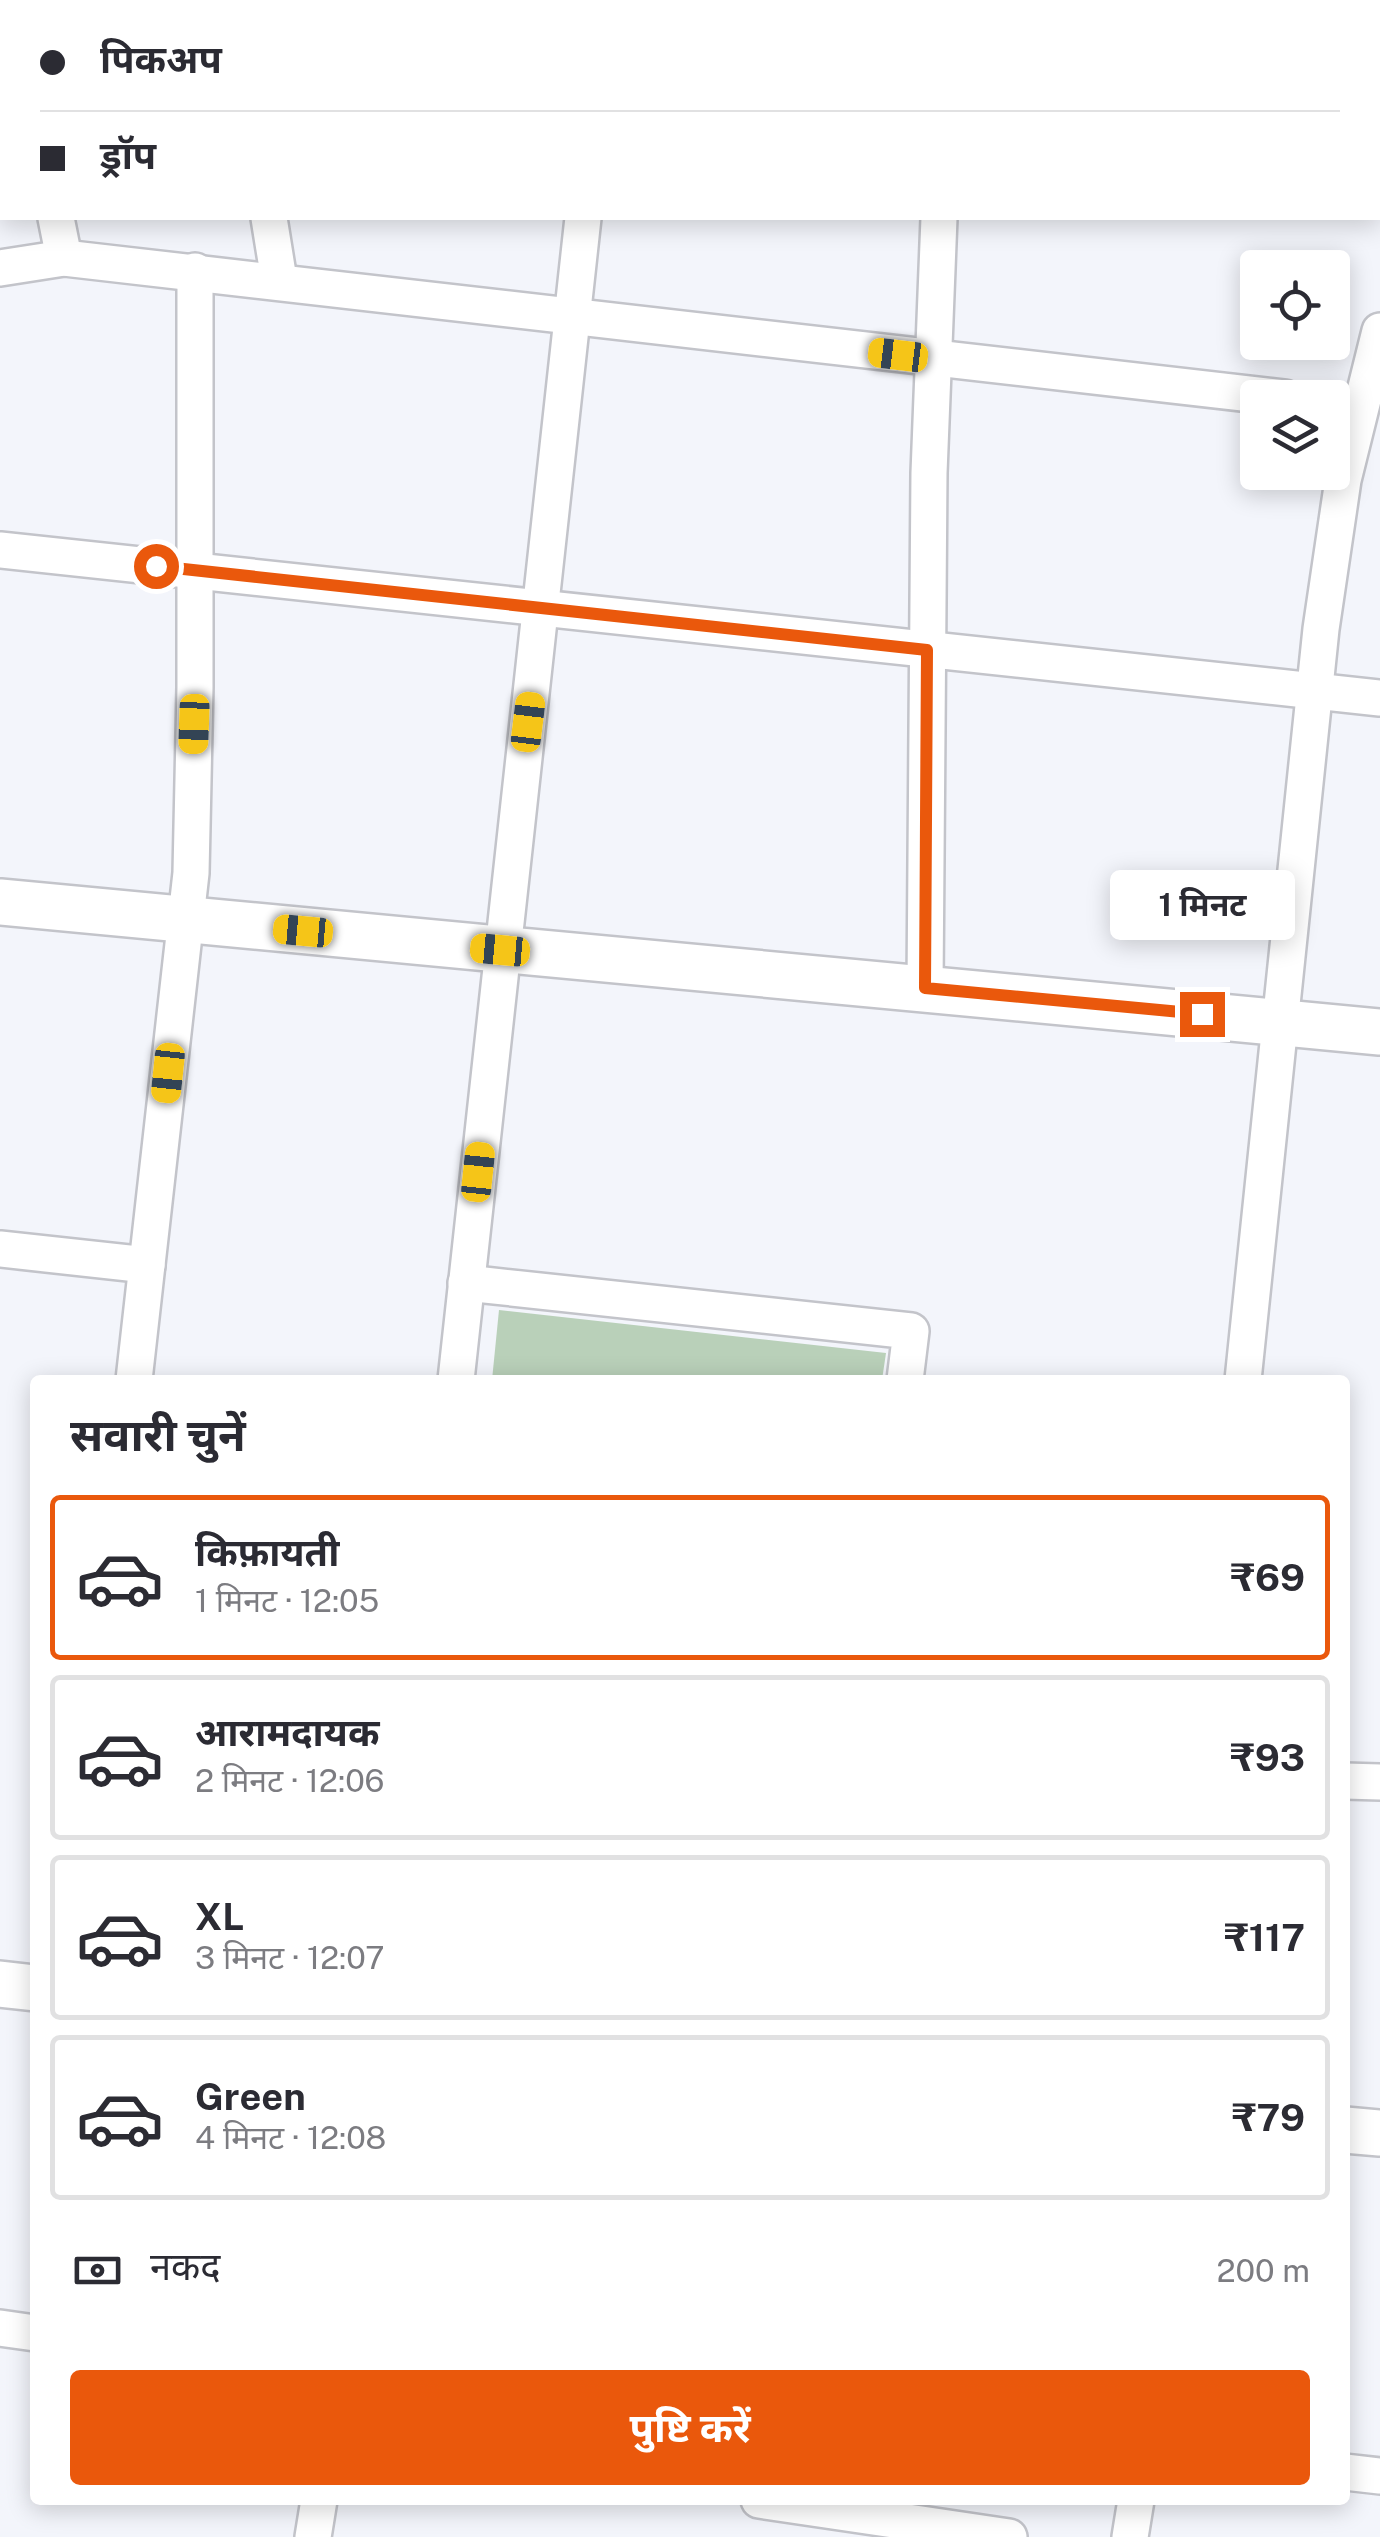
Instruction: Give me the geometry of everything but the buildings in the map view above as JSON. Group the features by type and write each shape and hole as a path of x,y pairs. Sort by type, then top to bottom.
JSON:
{"street":[{"path":"56,220 64,258"},
{"path":"270,220 279,280"},
{"path":"457,1375 583,220"},
{"path":"925,988 927,650 939,220"},
{"path":"0,268 64,258 195,271 1240,393"},
{"path":"135,1375 190,872 195,271"},
{"path":"1244,1375 1314,694 1343,480 1358,406 1380,331"},
{"path":"0,550 1314,694 1380,698"},
{"path":"0,902 1380,1032"},
{"path":"0,1250 147,1265"},
{"path":"466,1282 911,1330 906,1375"},
{"path":"1350,1781 1380,1782"},
{"path":"0,1984 30,1987"},
{"path":"1350,2131 1380,2134"},
{"path":"0,2328 30,2331"},
{"path":"1350,2473 1380,2476"},
{"path":"313,2537 318,2505"},
{"path":"792,2505 1009,2537"},
{"path":"1130,2537 1135,2505"}],"green space":[{"path":"499,1310 886,1353 883,1375 492,1375"}],"route":[{"path":"156,566 927,650 925,988 1202,1014"}]}
